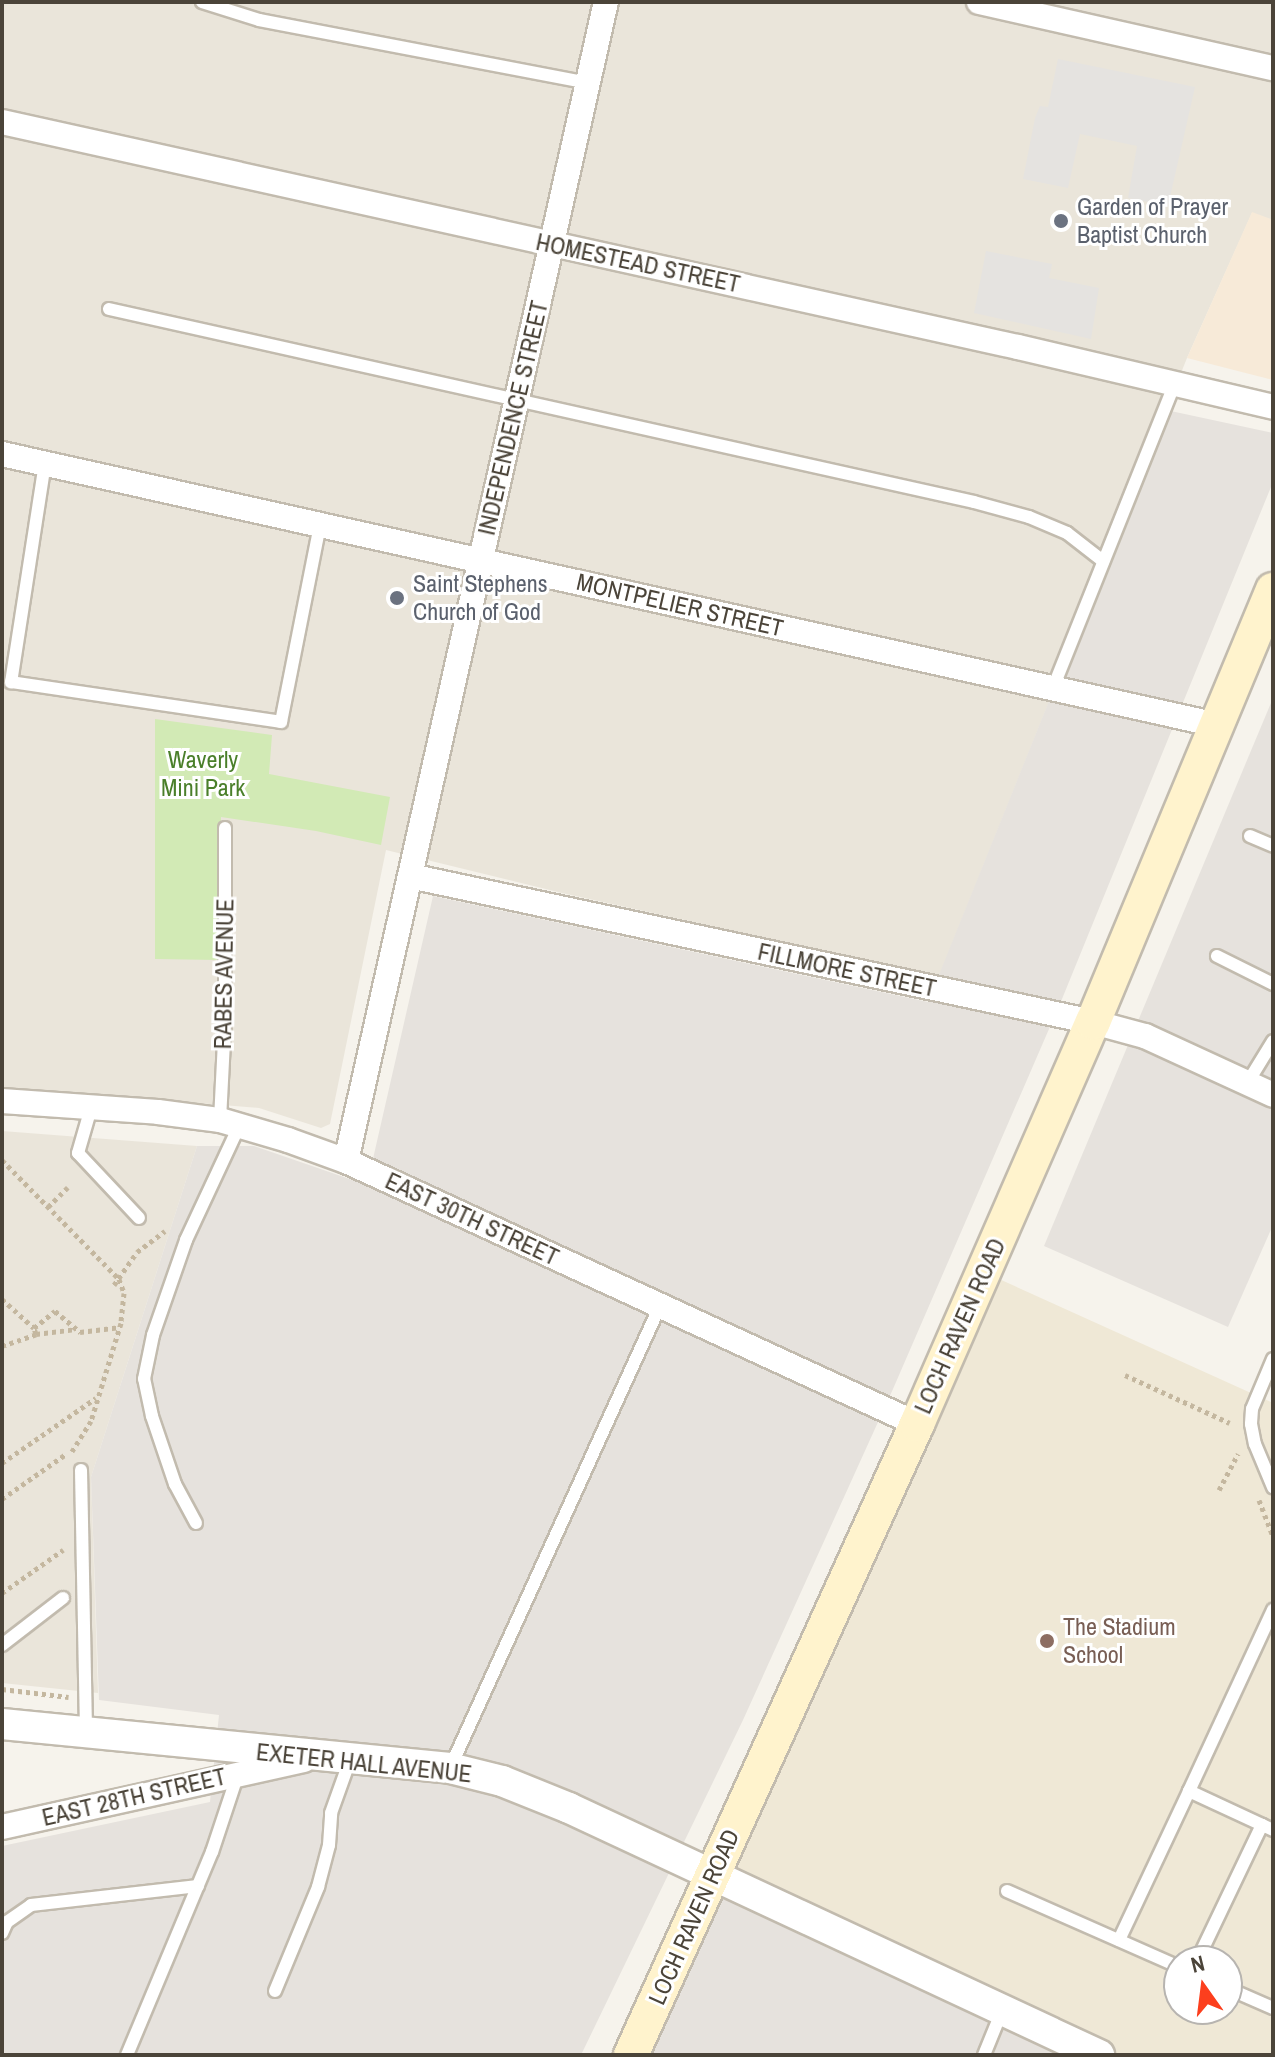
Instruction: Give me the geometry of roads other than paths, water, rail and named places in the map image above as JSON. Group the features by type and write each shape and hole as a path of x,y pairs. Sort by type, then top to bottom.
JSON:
{"main road":[{"name":"LOCH RAVEN ROAD","path":"631,2055 917,1424 1093,1022 1273,590"}],"street":[{"name":"INDEPENDENCE STREET","path":"346,1161 606,2"},
{"path":"979,2 1273,68"},
{"name":"HOMESTEAD STREET","path":"2,122 1273,407"},
{"name":"MONTPELIER STREET","path":"2,454 1217,725"},
{"name":"FILLMORE STREET","path":"410,876 1093,1022 1145,1036 1273,1095"},
{"name":"EAST 30TH STREET","path":"2,1101 230,1122 346,1161 917,1424"},
{"name":"EXETER HALL AVENUE","path":"2,1724 314,1758 450,1768 502,1781 1099,2055"},
{"name":"EAST 28TH STREET","path":"2,1827 314,1758"}],"lane":[{"path":"202,2 274,23 588,83"},
{"path":"109,309 1029,517 1067,533 1103,561"},
{"path":"1053,688 1175,383"},
{"path":"45,463 11,682 281,722 320,525"},
{"name":"RABES AVENUE","path":"225,828 230,1122"},
{"path":"1250,836 1273,846"},
{"path":"1217,956 1273,984"},
{"path":"1248,1082 1273,1041"},
{"path":"91,1108 78,1153 139,1218"},
{"path":"196,1523 175,1484 152,1416 144,1379 153,1335 230,1122"},
{"path":"450,1768 660,1306"},
{"path":"1273,1359 1252,1409 1251,1424 1255,1444 1273,1487"},
{"path":"81,1470 86,1733"},
{"path":"2,1645 63,1598"},
{"path":"1119,1940 1273,1610"},
{"path":"275,1991 318,1887 329,1845 331,1813 350,1760"},
{"path":"127,2055 198,1886 238,1774"},
{"path":"1189,1791 1267,1828 1205,1945"},
{"path":"2,1933 7,1922 31,1905 198,1886"},
{"path":"1007,1891 1163,1960"},
{"path":"1243,1995 1273,2008"},
{"path":"984,2055 1002,2011"}],"place":[{"name":"Garden of Prayer Baptist Church","path":"1061,221"},
{"name":"Saint Stephens Church of God","path":"397,598"},
{"name":"The Stadium School","path":"1047,1641"}],"park label":[{"name":"Waverly Mini Park","path":"203,774"}]}
